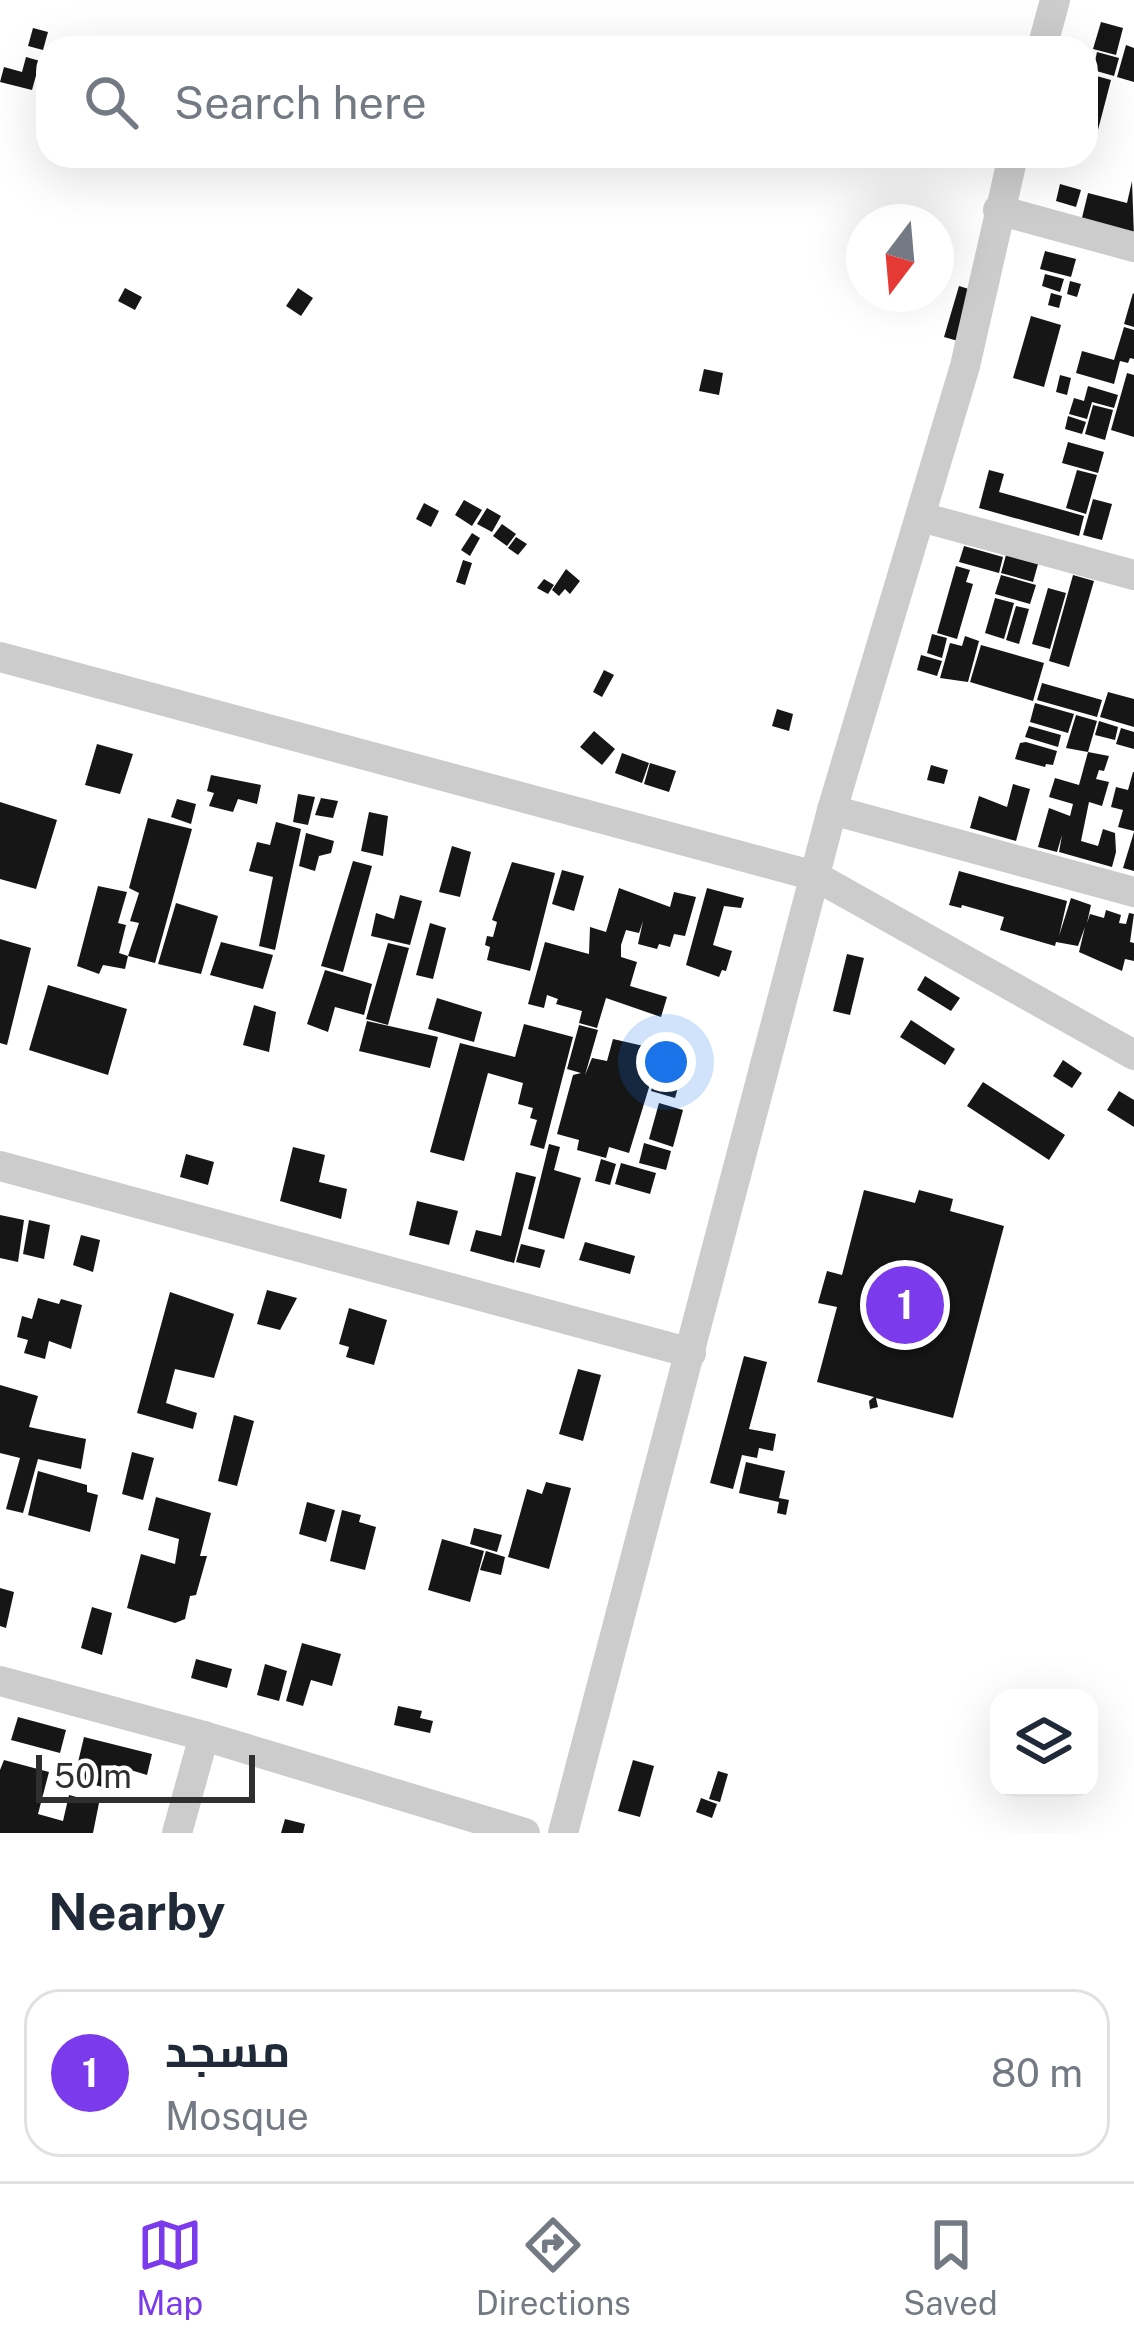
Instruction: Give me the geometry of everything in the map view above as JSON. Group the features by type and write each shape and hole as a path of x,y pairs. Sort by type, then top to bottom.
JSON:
{"street":[{"path":"1045,36 1055,0"},
{"path":"562,1833 832,810 965,366 1009,168"},
{"path":"998,210 1134,248"},
{"path":"921,517 1134,574"},
{"path":"0,657 814,876 1134,1054"},
{"path":"832,810 1134,892"},
{"path":"0,1166 691,1353"},
{"path":"0,1681 204,1736 525,1833"},
{"path":"177,1833 204,1736"}],"building":[{"path":"1101,22 1123,28 1116,55 1098,50"},
{"path":"33,28 48,32 36,36 36,48 28,46"},
{"path":"1126,45 1134,48 1134,82 1117,77"},
{"path":"1098,52 1119,58 1114,76 1098,71"},
{"path":"26,57 36,60 32,90 0,82 4,67 22,72"},
{"path":"1098,76 1111,80 1098,130"},
{"path":"1132,181 1134,236 1081,222 1088,193 1127,203"},
{"path":"1060,184 1081,190 1076,207 1056,201"},
{"path":"1045,251 1076,259 1071,277 1040,269"},
{"path":"1045,274 1064,279 1060,292 1042,286"},
{"path":"1070,281 1081,284 1077,297 1067,294"},
{"path":"959,286 972,290 958,341 944,337"},
{"path":"125,288 142,297 135,310 118,301"},
{"path":"298,288 313,298 301,316 286,306"},
{"path":"1051,293 1062,296 1059,308 1048,305"},
{"path":"1134,294 1134,327 1124,324"},
{"path":"1031,316 1061,325 1044,387 1013,378"},
{"path":"1124,327 1134,330 1134,359 1120,361 1114,384 1076,373 1082,351 1114,360"},
{"path":"704,369 723,373 719,395 699,391"},
{"path":"1127,373 1134,375 1134,437 1111,430"},
{"path":"1060,375 1071,378 1067,395 1056,392"},
{"path":"1088,386 1118,395 1114,408 1092,402 1087,419 1069,414 1074,398 1084,401"},
{"path":"1093,405 1113,410 1105,440 1085,434"},
{"path":"1068,416 1086,422 1082,434 1065,429"},
{"path":"1068,442 1104,452 1098,473 1062,463"},
{"path":"989,470 1004,474 999,492 1084,516 1079,536 979,508"},
{"path":"1077,470 1097,475 1086,514 1066,508"},
{"path":"1093,499 1112,504 1102,540 1083,535"},
{"path":"464,500 482,510 472,526 455,515"},
{"path":"424,503 439,511 431,527 416,519"},
{"path":"487,508 501,516 492,532 477,524"},
{"path":"502,524 516,534 507,546 493,536"},
{"path":"472,533 480,538 470,556 461,550"},
{"path":"516,537 527,544 518,555 508,548"},
{"path":"964,546 1003,557 999,573 959,562"},
{"path":"1006,555 1038,564 1033,582 1001,573"},
{"path":"463,560 472,563 465,585 456,582"},
{"path":"956,566 970,570 966,582 973,584 957,639 937,633"},
{"path":"566,569 580,581 570,594 565,589 559,596 552,590"},
{"path":"1001,575 1036,585 1030,604 995,594"},
{"path":"1073,575 1094,581 1069,667 1049,661"},
{"path":"544,579 554,585 548,594 537,588"},
{"path":"1048,588 1066,593 1050,649 1032,644"},
{"path":"995,598 1014,603 1004,639 985,633"},
{"path":"1016,606 1029,609 1019,644 1006,640"},
{"path":"932,634 947,638 942,658 927,653"},
{"path":"965,636 979,641 968,682 940,678 950,643 962,646"},
{"path":"981,645 1044,663 1033,701 970,682"},
{"path":"921,655 942,661 937,676 917,670"},
{"path":"604,670 614,675 602,697 593,692"},
{"path":"1042,683 1102,700 1097,717 1037,700"},
{"path":"1108,692 1134,699 1134,727 1100,717"},
{"path":"1035,703 1074,714 1068,733 1030,722"},
{"path":"777,709 793,714 789,731 772,726"},
{"path":"1076,715 1097,721 1088,752 1066,748"},
{"path":"1099,721 1118,727 1115,740 1095,735"},
{"path":"1029,726 1061,735 1058,747 1025,737"},
{"path":"1121,728 1134,732 1134,749 1116,744"},
{"path":"594,731 615,749 602,765 580,747"},
{"path":"1020,743 1057,751 1053,765 1015,759"},
{"path":"97,744 133,754 120,794 85,785"},
{"path":"1088,752 1109,756 1096,779 1109,782 1102,806 1089,802 1081,841 1098,846 1103,829 1115,833 1112,867 1059,852 1062,835 1057,852 1038,847 1049,808 1070,816 1073,804 1049,797 1055,778 1079,785"},
{"path":"622,753 649,763 642,783 615,773"},
{"path":"650,763 676,771 669,792 644,784"},
{"path":"931,765 948,770 944,784 927,780"},
{"path":"1133,772 1134,831 1118,827 1123,810 1111,807 1116,787 1128,790"},
{"path":"211,775 261,785 257,804 238,799 233,812 209,806 214,793 207,791"},
{"path":"1013,784 1030,789 1016,841 970,828 979,796 1007,807"},
{"path":"298,794 315,797 308,825 293,822"},
{"path":"321,798 338,801 333,818 315,815"},
{"path":"177,799 196,804 191,824 171,817"},
{"path":"0,802 57,820 36,889 0,879"},
{"path":"369,812 388,816 383,856 361,851"},
{"path":"148,818 192,829 155,963 128,956 139,923 130,921 139,893 129,888"},
{"path":"276,822 301,829 275,950 259,946 273,877 249,871 257,842 270,845"},
{"path":"1134,832 1134,871 1123,868"},
{"path":"306,833 334,841 331,853 319,856 315,871 299,866"},
{"path":"452,846 471,852 460,897 439,892"},
{"path":"353,861 372,866 343,972 321,966"},
{"path":"512,862 555,873 530,971 487,960 487,936 493,937 497,922 492,920"},
{"path":"562,870 584,876 574,911 552,904"},
{"path":"959,871 1067,901 1059,936 1071,898 1091,905 1087,923 1090,914 1104,918 1106,910 1121,915 1119,923 1126,924 1129,913 1134,914 1130,942 1134,943 1134,961 1125,959 1122,971 1079,952 1085,927 1078,946 1056,942 1055,946 1000,930 1004,917 949,905"},
{"path":"98,886 127,892 118,923 126,925 119,953 128,956 125,969 103,965 99,974 77,966"},
{"path":"619,888 670,907 674,892 696,897 685,936 674,934 670,947 638,944 643,921 639,933 626,930 621,945 621,957 637,962 630,986 667,997 661,1017 606,998 597,1028 579,1023 582,1011 556,1004 558,999 547,995 544,1008 528,1004 545,942 589,954 590,927 606,932"},
{"path":"707,888 744,898 741,908 724,906 713,945 732,951 719,977 686,965"},
{"path":"400,895 422,901 410,945 371,936 376,913 394,919"},
{"path":"176,903 218,916 201,974 158,964"},
{"path":"430,923 446,928 433,979 416,975"},
{"path":"0,939 31,948 7,1045 0,1043"},
{"path":"221,942 273,955 263,989 210,975"},
{"path":"388,943 409,948 388,1025 366,1019"},
{"path":"847,954 864,958 850,1015 833,1011"},
{"path":"325,970 372,984 364,1015 335,1007 328,1032 307,1024"},
{"path":"925,976 960,998 951,1011 917,990"},
{"path":"48,985 127,1009 108,1075 29,1050"},
{"path":"437,998 482,1012 474,1042 428,1029"},
{"path":"254,1005 276,1012 269,1052 243,1045"},
{"path":"911,1020 955,1049 945,1065 900,1037"},
{"path":"367,1021 438,1037 430,1068 359,1051"},
{"path":"524,1024 573,1037 544,1149 530,1145 537,1120 530,1118 533,1108 518,1104 523,1083 488,1073 464,1161 430,1152 460,1043 515,1057"},
{"path":"579,1025 598,1030 585,1075 592,1058 607,1061 613,1039 648,1047 642,1068 654,1071 629,1153 609,1147 606,1158 577,1150 579,1140 557,1134 573,1075 581,1073 567,1069"},
{"path":"1063,1060 1082,1073 1072,1088 1053,1076"},
{"path":"659,1063 683,1070 675,1098 651,1091"},
{"path":"983,1082 1065,1135 1049,1160 967,1106"},
{"path":"1119,1091 1134,1100 1134,1127 1107,1110"},
{"path":"659,1103 683,1110 673,1147 649,1139"},
{"path":"644,1143 671,1151 666,1170 639,1163"},
{"path":"549,1144 560,1147 554,1170 581,1178 564,1239 528,1229"},
{"path":"293,1147 325,1155 319,1182 347,1189 341,1219 280,1201"},
{"path":"186,1154 214,1162 208,1185 180,1177"},
{"path":"601,1159 616,1164 610,1185 595,1181"},
{"path":"621,1163 656,1173 650,1194 615,1184"},
{"path":"516,1172 536,1177 514,1263 470,1251 476,1230 501,1236"},
{"path":"864,1190 915,1203 919,1190 953,1199 950,1211 1004,1226 953,1418 876,1398 878,1407 870,1409 874,1397 817,1382 837,1307 818,1303 827,1271 842,1275"},
{"path":"417,1201 458,1211 449,1245 409,1235"},
{"path":"0,1215 24,1220 18,1262 0,1258"},
{"path":"29,1220 50,1225 44,1259 23,1254"},
{"path":"81,1235 100,1240 93,1272 73,1265"},
{"path":"585,1242 635,1256 630,1274 579,1260"},
{"path":"521,1244 545,1250 540,1268 516,1262"},
{"path":"267,1290 297,1298 280,1330 257,1324"},
{"path":"170,1292 234,1314 214,1378 175,1369 166,1403 197,1413 193,1429 137,1413"},
{"path":"38,1298 82,1305 71,1349 49,1341 45,1359 24,1353 28,1340 17,1337 22,1316 32,1319"},
{"path":"349,1308 387,1320 374,1365 346,1357 349,1347 339,1344"},
{"path":"744,1356 767,1362 749,1429 776,1434 773,1451 759,1448 757,1458 742,1455 733,1489 710,1483"},
{"path":"578,1369 601,1375 583,1441 559,1434"},
{"path":"0,1385 38,1396 29,1427 86,1439 81,1469 38,1459 23,1513 6,1509 20,1458 0,1453"},
{"path":"234,1415 254,1421 237,1486 218,1481"},
{"path":"132,1452 154,1458 143,1500 122,1494"},
{"path":"746,1462 785,1471 779,1498 789,1500 786,1515 777,1513 779,1502 739,1493"},
{"path":"38,1471 87,1485 87,1492 98,1495 90,1532 28,1515"},
{"path":"546,1482 571,1488 549,1569 508,1557 527,1489 542,1494"},
{"path":"156,1497 211,1513 200,1556 207,1556 196,1595 190,1596 185,1619 175,1623 127,1608 141,1554 175,1564 179,1539 148,1530"},
{"path":"307,1502 335,1510 326,1542 299,1534"},
{"path":"342,1510 361,1515 359,1522 376,1527 365,1570 330,1561"},
{"path":"474,1528 502,1535 497,1552 470,1544"},
{"path":"442,1539 484,1551 470,1602 428,1590"},
{"path":"486,1551 505,1557 501,1575 480,1570"},
{"path":"0,1588 14,1592 6,1628 0,1626"},
{"path":"92,1607 112,1613 102,1655 81,1648"},
{"path":"302,1643 341,1654 332,1686 311,1680 303,1706 286,1701"},
{"path":"196,1659 232,1669 227,1688 191,1678"},
{"path":"265,1664 287,1671 279,1701 257,1695"},
{"path":"398,1706 422,1711 420,1718 433,1721 430,1733 394,1725"},
{"path":"18,1717 66,1730 60,1753 11,1740"},
{"path":"84,1737 152,1754 147,1775 114,1765 106,1788 74,1779"},
{"path":"4,1760 49,1772 38,1814 63,1821 69,1795 99,1803 93,1833 0,1833"},
{"path":"633,1760 654,1766 640,1817 618,1811"},
{"path":"718,1771 728,1774 720,1802 709,1799"},
{"path":"701,1798 717,1804 712,1818 696,1812"},
{"path":"285,1819 305,1824 303,1833 281,1833"}],"place":[{"name":"مسجد","path":"905,1305"}]}
